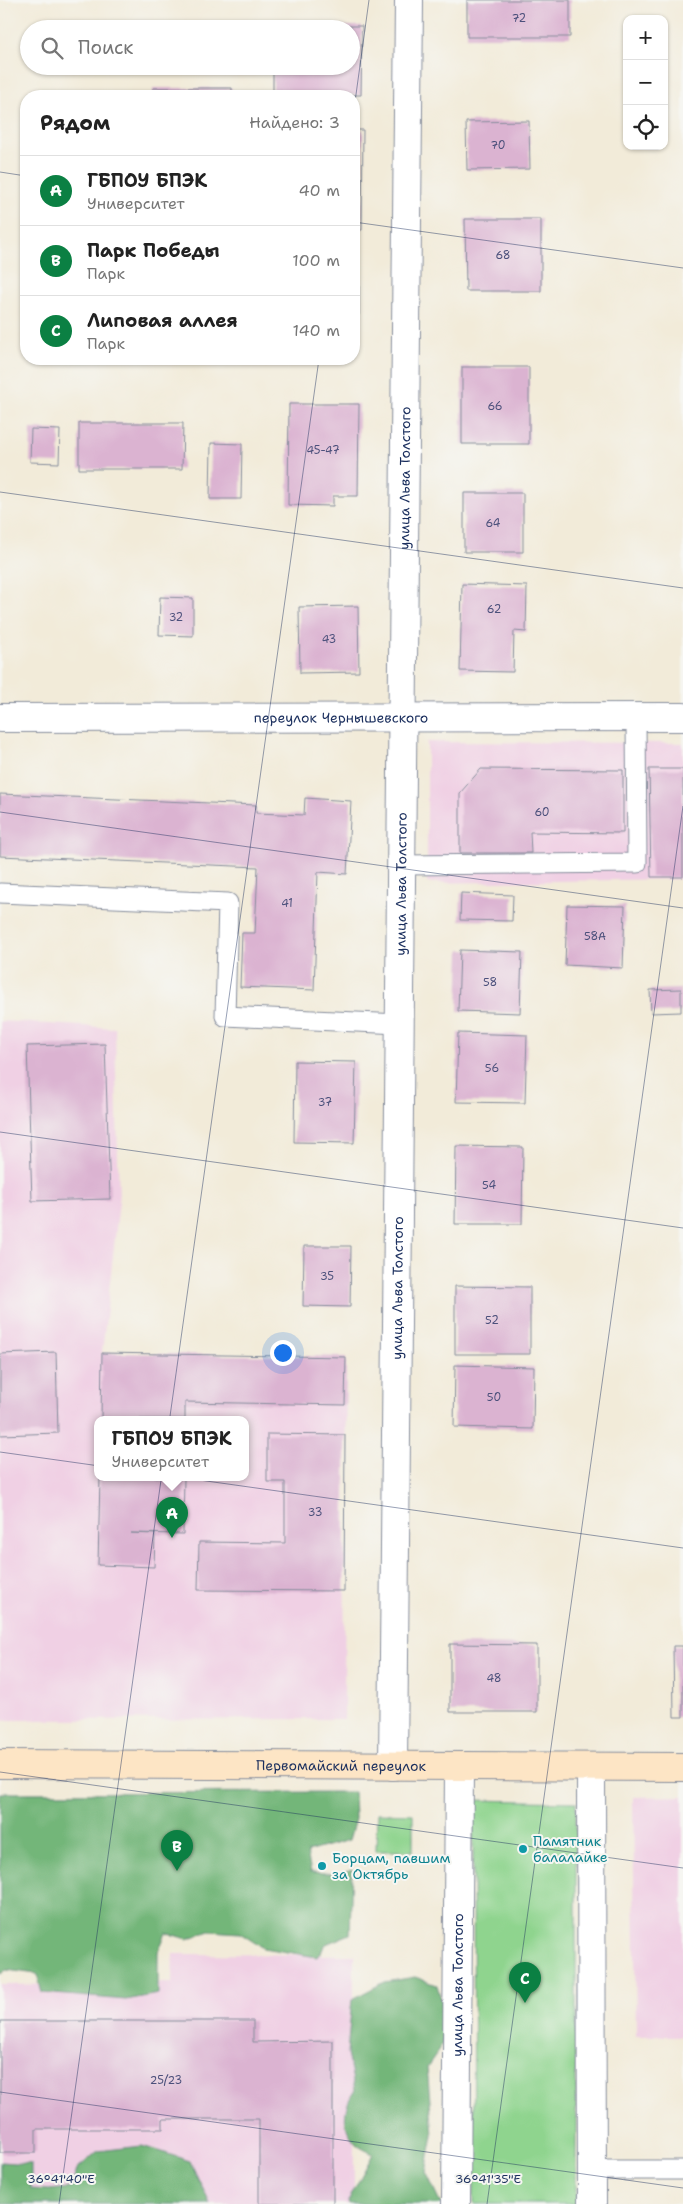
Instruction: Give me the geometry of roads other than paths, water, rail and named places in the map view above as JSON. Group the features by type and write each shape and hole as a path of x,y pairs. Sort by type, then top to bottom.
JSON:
{"street":[{"name":"улица Льва Толстого","path":"393,1766 409,0"},
{"name":"переулок Чернышевского","path":"0,718 683,717"},
{"name":"Первомайский переулок","path":"0,1764 683,1767"},
{"name":"улица Льва Толстого","path":"456,2204 459,1767"},
{"path":"592,1767 592,2204"}],"lane":[{"path":"402,865 637,863 636,718"},
{"path":"0,893 228,903 225,1016 400,1024"},
{"path":"592,2170 683,2170"}],"place":[{"name":"ГБПОУ БПЭК","path":"172,1538"},
{"name":"Памятник балалайке","path":"523,1849"},
{"name":"Борцам, павшим за Октябрь","path":"322,1866"},
{"name":"Парк Победы","path":"177,1871"},
{"name":"Липовая аллея","path":"525,2003"}]}
